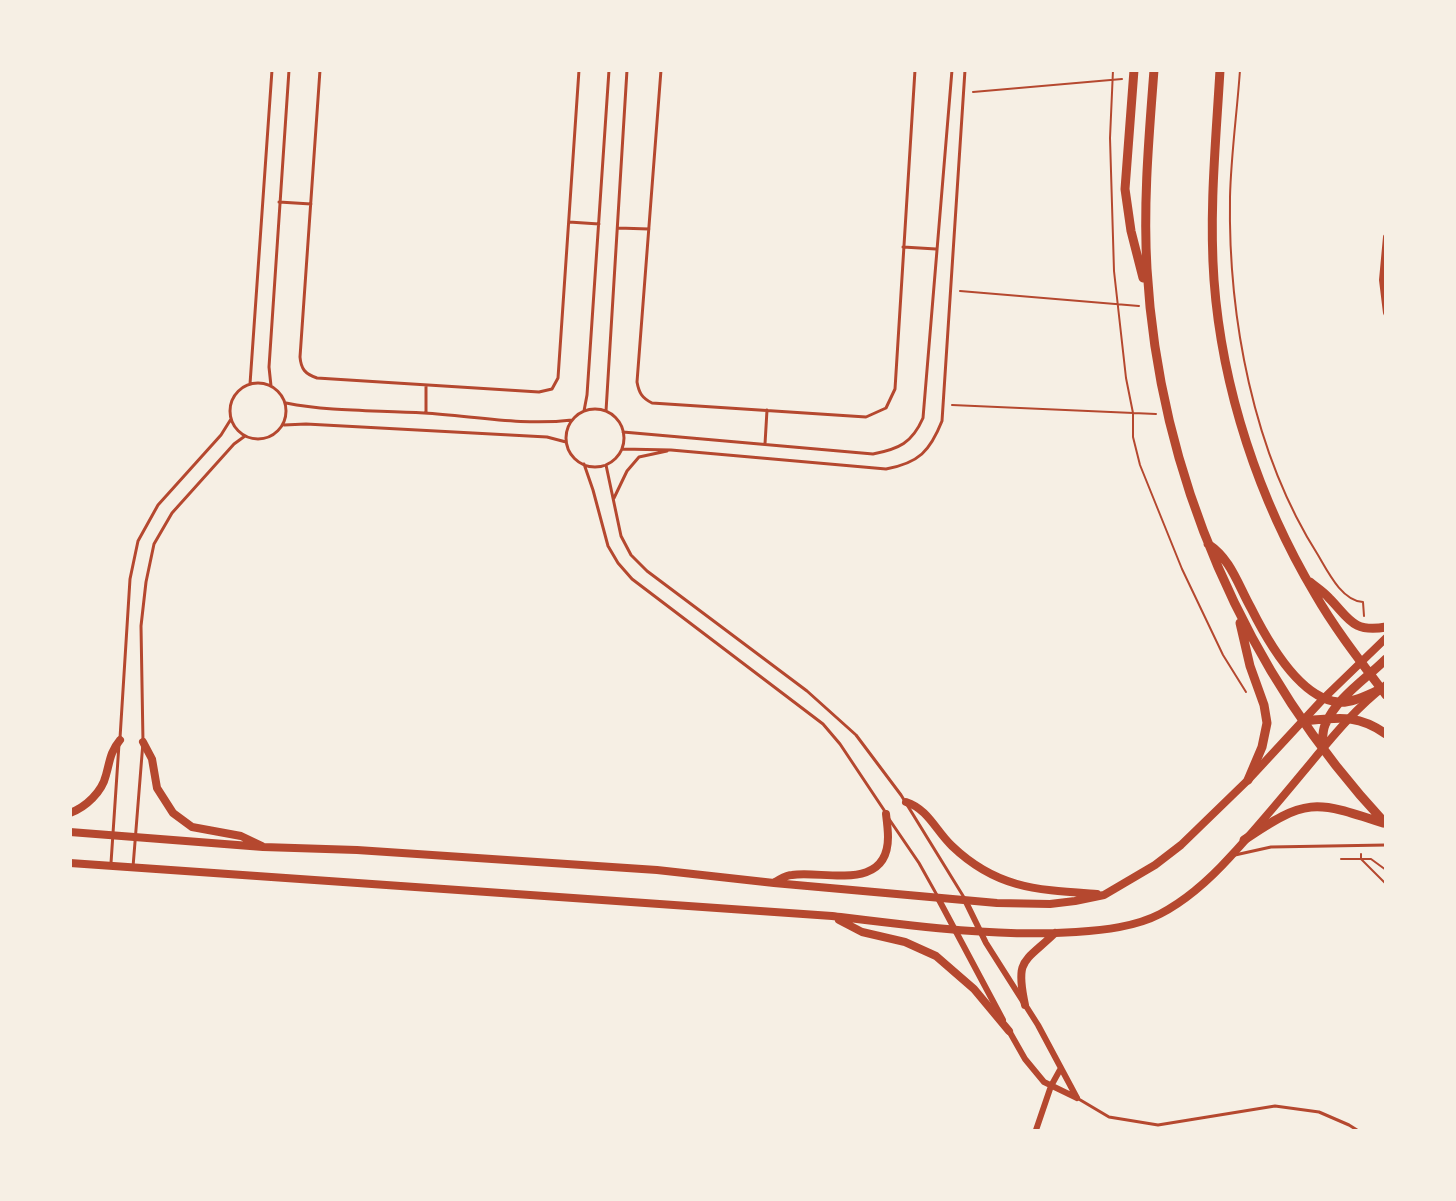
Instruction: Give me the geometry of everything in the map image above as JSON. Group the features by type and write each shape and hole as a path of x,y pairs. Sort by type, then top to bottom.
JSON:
{"main road":[{"path":"1154,70 1146,212 1150,306 1167,414 1191,502 1235,606 1267,664 1322,748 1385,824"},
{"path":"1208,544 1226,559 1251,609 1289,670 1311,693 1340,703 1384,690 1361,663 1306,578 1282,533 1259,477 1228,375 1214,281 1212,194 1220,70"},
{"path":"1134,74 1125,189 1131,231 1150,306"},
{"path":"1306,578 1329,598 1342,614 1364,629 1386,627"},
{"path":"1235,606 1250,666 1264,705 1267,723 1262,747 1248,780"},
{"path":"1322,748 1323,731 1328,718 1340,703 1386,659"},
{"path":"1303,721 1350,718 1364,722 1386,734"},
{"path":"1245,840 1277,818 1308,806 1338,808 1385,824"}],"street":[{"path":"1386,237 1382,280 1386,313"},
{"path":"70,832 263,847 357,850 645,869 938,898 1050,904 1104,895 1155,865 1181,845 1248,780 1323,699 1386,638"},
{"path":"70,863 832,916 980,931 1055,933 1103,930 1127,926 1159,915 1209,879 1322,748 1350,718 1384,690"},
{"path":"70,813 83,806 99,791 106,776 111,752 120,740"},
{"path":"143,742 152,759 157,788 173,813 192,828 242,836 263,847"},
{"path":"906,802 922,810 945,839 972,863 1007,882 1034,890 1104,895"},
{"path":"774,883 791,874 845,876 872,869 887,848 886,814"},
{"path":"938,898 1025,1059 1044,1082 1077,1098"},
{"path":"965,900 980,931 1077,1098"},
{"path":"832,916 862,932 905,942 936,956 974,989 1009,1031"},
{"path":"1025,1005 1020,983 1021,969 1025,960 1055,933"},
{"path":"1036,1131 1051,1086 1061,1068"}],"lane":[{"path":"250,384 272,70"},
{"path":"271,386 269,367 289,70"},
{"path":"320,70 301,368 308,375 317,378 539,392 552,389 558,378 579,70"},
{"path":"584,411 587,395 609,70"},
{"path":"606,411 627,70"},
{"path":"661,70 637,382 639,393 652,403 866,417 886,408 894,389 915,70"},
{"path":"623,432 873,454 892,450 907,442 917,432 924,411 952,70"},
{"path":"622,449 671,450 886,470 904,466 920,458 935,440 942,421 965,70"},
{"path":"279,202 311,204"},
{"path":"569,222 599,224"},
{"path":"617,228 649,230"},
{"path":"903,247 936,249"},
{"path":"250,384 271,386 278,391 286,403 284,425 266,439 252,439 245,436 239,432 231,419 233,398 238,391 250,384"},
{"path":"426,385 426,413"},
{"path":"286,403 306,407 426,413 547,423 572,420"},
{"path":"598,409 606,411 618,420 623,432 622,449 613,461 606,465 584,464 572,455 566,441 566,434 572,420 584,411 598,409"},
{"path":"765,444 767,410"},
{"path":"110,865 130,579 138,541 158,505 221,435 231,419"},
{"path":"284,425 306,424 547,437 566,441"},
{"path":"133,867 143,742 141,626 146,582 154,544 172,513 234,444 245,436"},
{"path":"613,500 627,471 639,457 671,450"},
{"path":"584,464 608,546 618,563 632,579 823,724 840,744 919,863 938,898"},
{"path":"606,465 621,536 631,555 647,571 807,691 856,735 906,802 965,900"},
{"path":"1231,856 1271,847 1386,845"},
{"path":"1077,1098 1109,1117 1158,1125 1275,1106 1319,1112 1357,1131"}],"path":[{"path":"1113,70 1110,190 1117,304 1126,378 1133,413 1133,437 1140,465 1192,589 1223,655 1249,695"},
{"path":"1240,70 1230,196 1231,264 1244,364 1276,474 1310,543 1330,574 1346,595 1355,601 1364,602 1364,629"},
{"path":"964,93 1112,80 1134,74"},
{"path":"951,290 1150,306"},
{"path":"943,405 1167,414"},
{"path":"1341,858 1371,859 1386,870"},
{"path":"1361,859 1386,884"}]}
